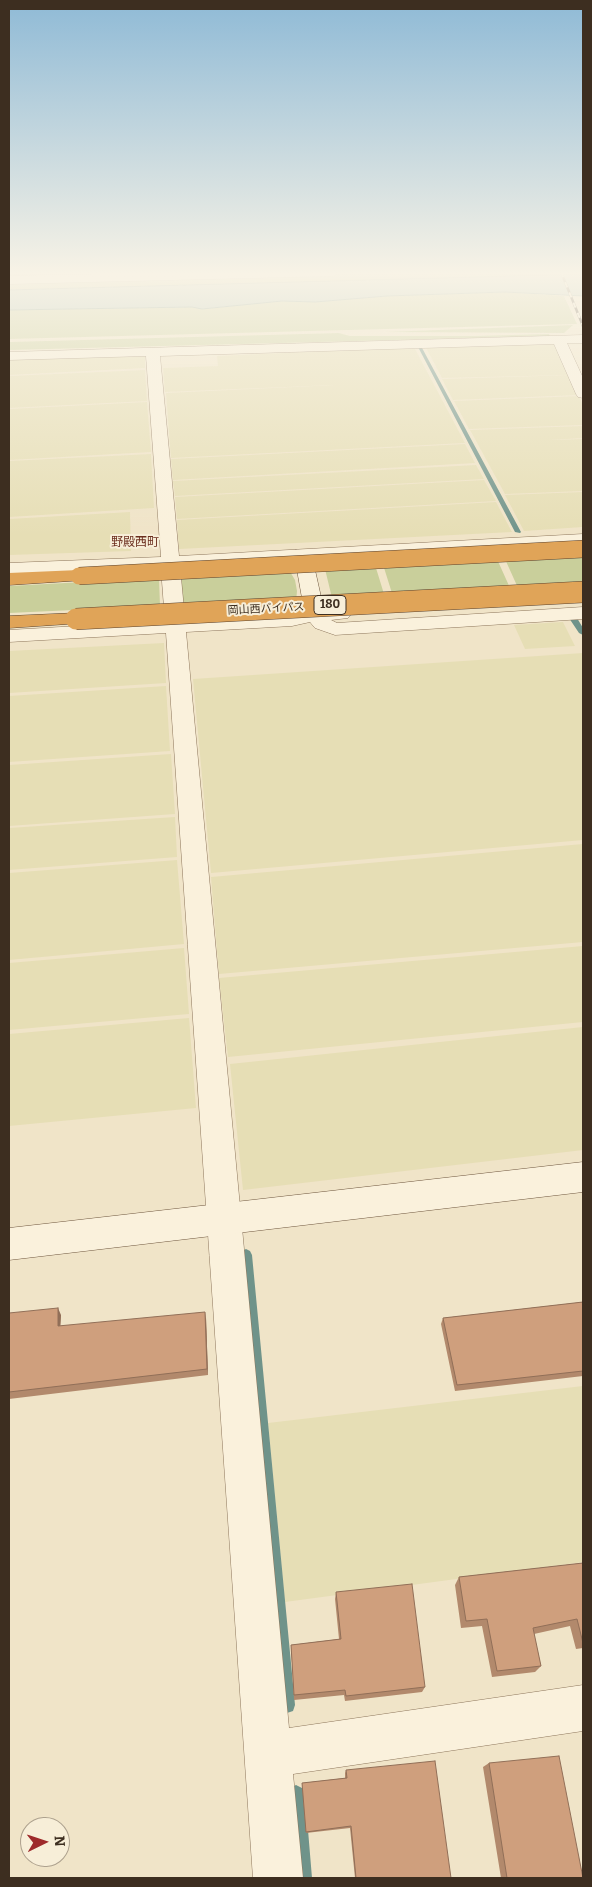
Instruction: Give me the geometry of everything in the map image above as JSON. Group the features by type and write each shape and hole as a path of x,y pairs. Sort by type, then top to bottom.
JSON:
{"highway":[{"path":"9,579 583,549"},
{"name":"岡山西バイパス","path":"9,622 583,592"}],"street":[{"path":"154,360 169,562 226,1220 278,1878"},
{"path":"568,360 583,394"},
{"path":"9,569 296,556 583,539"},
{"path":"296,556 306,570 315,615 322,624 335,629 583,614"},
{"path":"9,636 175,628 292,620 315,615 583,600"},
{"path":"9,1244 583,1177"},
{"path":"268,1754 583,1708"}],"shaded area":[{"path":"9,360 145,360 145,368 9,375"},
{"path":"217,360 421,360 465,443 171,458 166,393 335,385 165,392 163,368 218,366"},
{"path":"432,360 564,360 570,375 442,378"},
{"path":"145,370 147,401 9,408 9,376"},
{"path":"571,375 579,395 453,400 442,379"},
{"path":"579,396 583,405 583,425 469,429 454,401"},
{"path":"147,402 151,452 9,460 9,409"},
{"path":"583,426 583,438 548,440 583,439 583,491 505,494 470,430"},
{"path":"465,444 475,463 173,480 171,459"},
{"path":"151,454 154,508 9,517 9,461"},
{"path":"476,465 484,479 175,496 173,481"},
{"path":"484,480 496,501 177,519 175,497"},
{"path":"583,492 583,527 524,531 505,495"},
{"path":"496,502 512,532 179,549 177,520"},
{"path":"130,512 131,551 9,555 9,519"},
{"path":"563,622 575,646 525,649 514,625"},
{"path":"164,643 166,683 9,693 9,651"},
{"path":"583,653 583,840 211,873 193,679"},
{"path":"166,686 170,751 9,762 9,696"},
{"path":"171,754 175,814 9,826 9,765"},
{"path":"175,817 177,857 9,870 9,828"},
{"path":"583,844 583,942 219,974 211,877"},
{"path":"177,860 184,944 9,960 9,873"},
{"path":"583,946 583,1022 228,1057 219,978"},
{"path":"184,948 189,1014 9,1030 9,963"},
{"path":"189,1018 196,1108 9,1126 9,1034"},
{"path":"583,1027 583,1150 243,1190 230,1064"},
{"path":"583,1386 583,1562 285,1602 268,1423"}],"green space":[{"path":"583,543 583,595 528,599 396,606 380,555 372,555 388,607 345,609 332,598 325,569 313,558 492,548 515,599 523,599 500,548 493,548"},
{"path":"179,568 289,570 295,580 296,602 182,618"},
{"path":"159,578 160,606 9,613 9,586"}],"building":[{"path":"583,1302 583,1371 457,1385 443,1318"},
{"path":"58,1308 58,1326 205,1312 207,1369 9,1392 9,1313"},
{"path":"583,1563 583,1643 577,1619 533,1628 541,1666 497,1671 487,1619 466,1621 459,1577"},
{"path":"412,1584 425,1687 346,1696 345,1690 294,1695 291,1645 341,1639 336,1592"},
{"path":"559,1756 583,1878 507,1878 489,1763"},
{"path":"435,1761 451,1878 356,1878 351,1826 306,1832 302,1783 347,1778 346,1770"}],"waterway":[{"path":"426,360 518,532"},
{"path":"573,618 583,633"},
{"path":"246,1255 287,1705"},
{"path":"296,1794 303,1878"}],"district":[{"name":"野殿西町","path":"135,543"}]}
